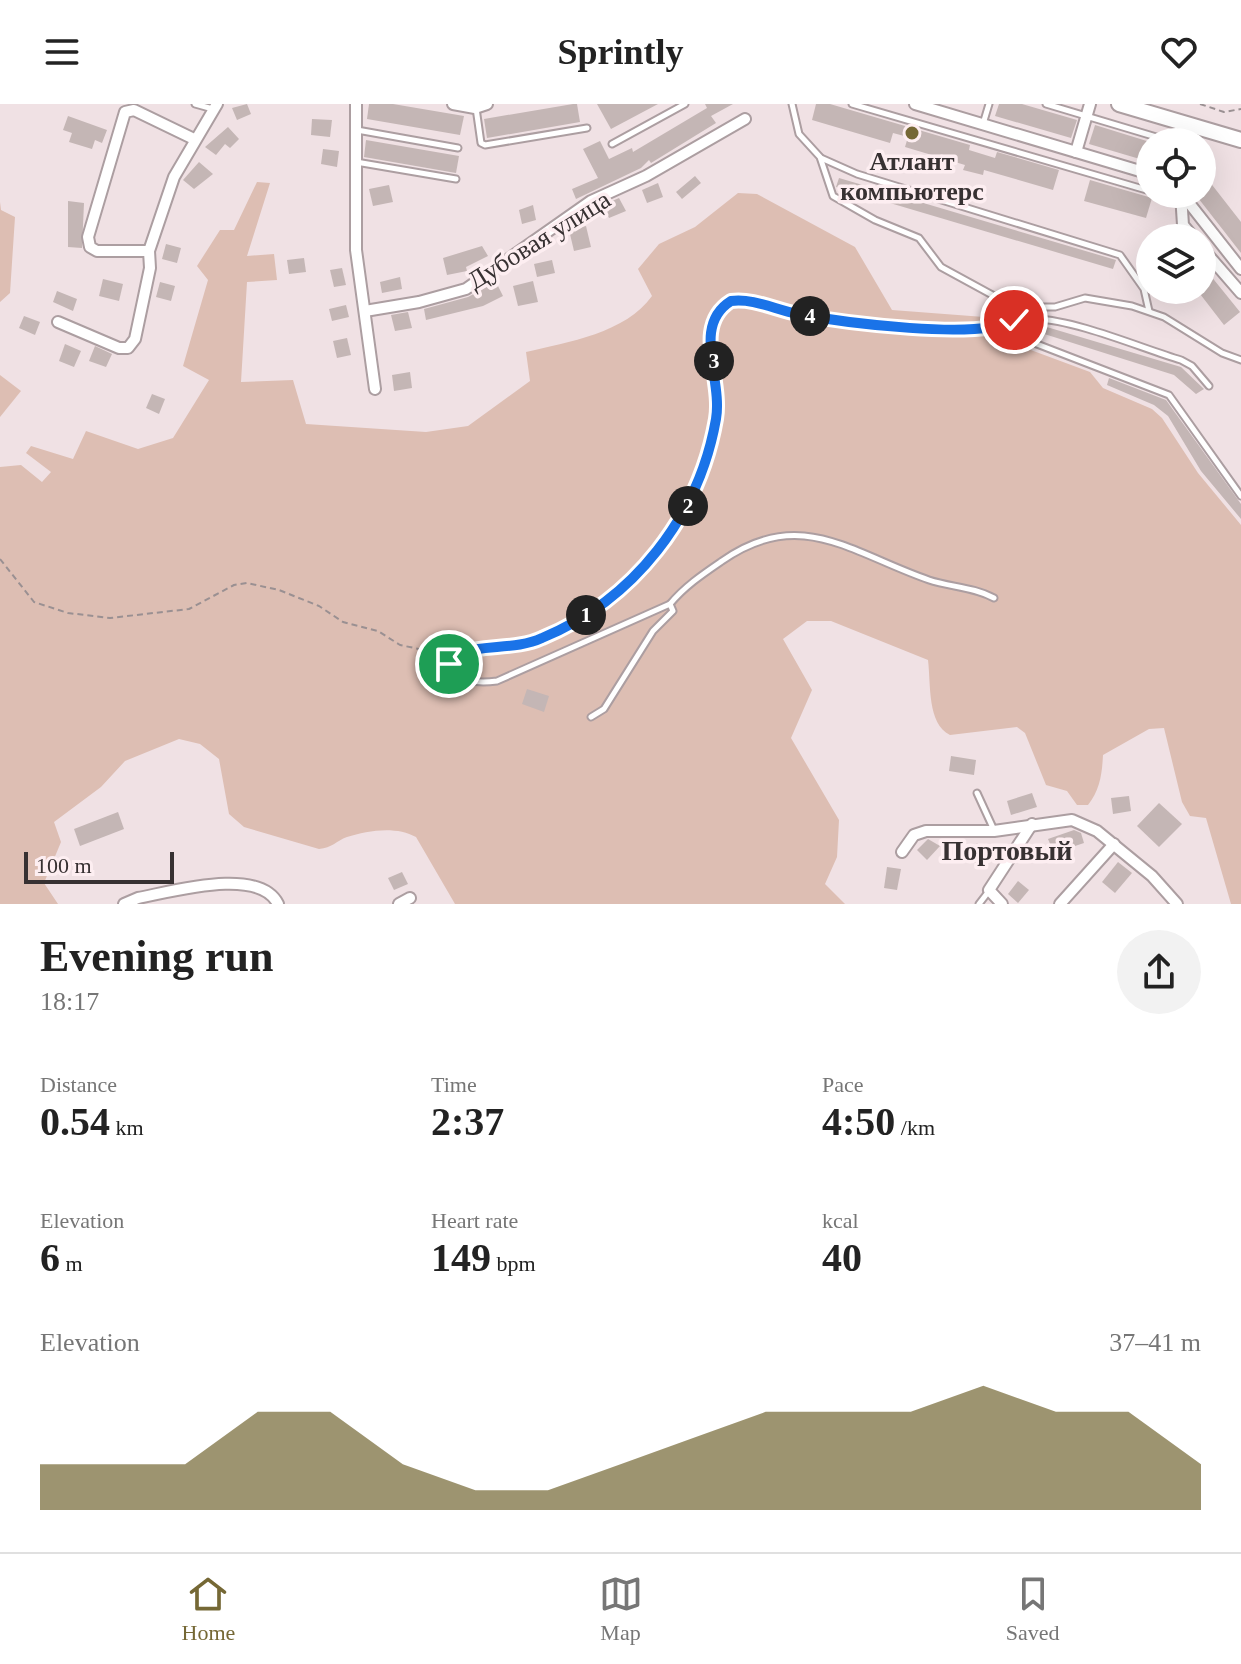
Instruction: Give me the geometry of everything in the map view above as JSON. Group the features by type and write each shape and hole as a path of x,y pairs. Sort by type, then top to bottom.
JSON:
{"main road":[{"path":"1119,104 1241,140"}],"street":[{"path":"356,104 356,250 375,389"},
{"path":"453,104 475,108 487,104"},
{"path":"915,104 1136,170"},
{"path":"1076,152 1090,104"},
{"path":"58,322 119,348 128,348 139,325 150,268 149,251 174,177 215,107"},
{"path":"149,251 97,251 90,247 88,237 125,112 134,110 194,139"},
{"name":"Дубовая улица","path":"365,311 419,302 466,289 591,201 646,176 745,119"},
{"path":"1193,208 1241,269"},
{"path":"1216,264 1241,293"},
{"path":"902,852 914,835 926,831 994,831 1072,820 1097,831 1114,844 1152,876 1177,904"},
{"path":"1002,904 989,890 1032,824"},
{"path":"1060,904 1114,844"},
{"path":"124,904 138,898 227,883 268,892 278,904"},
{"path":"399,904 410,898"}],"lane":[{"path":"195,104 215,107"},
{"path":"612,144 685,104"},
{"path":"792,104 799,134 820,157 857,174 1120,255 1144,289 1149,311"},
{"path":"852,104 1136,187"},
{"path":"983,124 989,104"},
{"path":"1046,104 1136,131"},
{"path":"475,108 481,143 485,145 587,128"},
{"path":"357,130 458,148"},
{"path":"820,157 833,196 875,220 919,238 941,267 996,297 1029,341 1169,395 1241,496"},
{"path":"355,161 456,179"},
{"path":"1014,320 1022,307 1055,307 1085,298 1149,311 1183,327 1222,353 1241,360"},
{"path":"994,598 929,580 839,544 779,533 739,549 685,586 670,604 497,681 485,683 460,677 452,672 449,664 459,653 528,644 586,615 632,579 671,533 698,486 716,421 718,381 710,326 714,315 731,301 754,301 853,323 990,330 1014,320 1054,321 1181,360 1192,366 1209,386"},
{"path":"591,717 604,709 653,631 671,615 670,604"},
{"path":"977,793 994,831"},
{"path":"979,904 989,890"}],"path":[{"path":"1200,104 1224,112 1241,107"},
{"path":"0,559 34,602 68,613 125,617 189,609 234,585 247,583 279,590 319,606 343,622 378,631 400,645 419,649 449,664"}],"shaded area":[{"path":"257,182 270,183 247,256 274,254 277,280 247,282 241,382 293,380 306,424 426,432 468,426 530,381 526,352 595,334 641,309 652,296 638,269 659,244 695,227 738,193 757,194 855,247 892,310 984,317 1020,346 1090,372 1103,388 1152,409 1162,418 1198,473 1241,525 1241,904 1231,904 1206,818 1190,816 1182,802 1164,728 1149,729 1103,755 1095,794 1088,805 1077,805 1067,791 1046,785 1025,733 1017,727 950,735 943,730 934,713 928,660 831,621 807,621 783,639 812,690 791,738 839,820 837,857 825,884 845,904 455,904 416,837 400,831 364,832 319,849 244,827 229,814 219,759 200,744 179,739 125,761 101,787 54,822 61,842 44,883 58,904 0,904 0,467 21,465 42,482 51,472 26,453 31,446 73,459 86,431 138,449 173,438 209,380 183,366 208,280 197,266 220,230 234,230"},
{"path":"0,202 1,210 15,217 10,293 0,302"},
{"path":"0,375 21,391 0,417"}],"building":[{"path":"247,104 251,114 237,120 232,108"},
{"path":"369,104 393,104 464,116 460,135 367,119"},
{"path":"577,104 580,122 487,138 484,119"},
{"path":"597,104 658,104 611,129"},
{"path":"705,104 733,104 711,116 716,123 651,163 649,160 641,168 576,199 572,189 598,178 583,149 600,141 609,159 632,148 633,152 707,108"},
{"path":"816,104 830,104 970,145 969,150 995,158 997,152 1059,170 1053,190 984,170 983,175 963,170 965,165 905,147 908,137 893,133 890,143 812,120"},
{"path":"999,104 1022,104 1077,120 1071,138 995,116"},
{"path":"68,116 107,130 102,143 95,140 92,149 69,142 72,133 63,130"},
{"path":"312,119 332,120 330,137 311,135"},
{"path":"1095,125 1136,138 1136,158 1089,144"},
{"path":"228,127 239,139 230,148 225,144 216,155 205,147"},
{"path":"366,140 459,156 456,173 364,157"},
{"path":"323,149 339,151 337,167 321,164"},
{"path":"199,162 213,174 194,189 183,180"},
{"path":"695,176 701,183 682,199 676,192"},
{"path":"839,178 1116,260 1113,269 836,187"},
{"path":"1090,180 1136,193 1136,208 1149,208 1146,218 1084,201"},
{"path":"658,183 663,197 647,203 642,190"},
{"path":"389,185 393,202 373,206 369,189"},
{"path":"1216,190 1241,222 1241,253 1206,208 1216,208"},
{"path":"619,198 626,211 609,218 603,205"},
{"path":"68,201 84,203 82,248 68,247"},
{"path":"533,205 536,220 522,224 519,210"},
{"path":"586,226 591,247 574,251 569,230"},
{"path":"166,244 181,248 177,263 162,259"},
{"path":"482,246 488,256 466,267 467,271 447,275 443,258"},
{"path":"304,258 306,272 289,274 287,260"},
{"path":"552,260 555,273 537,277 534,264"},
{"path":"342,268 346,285 334,287 330,270"},
{"path":"400,277 402,289 382,293 380,282"},
{"path":"103,279 123,284 119,301 99,296"},
{"path":"533,281 538,302 518,306 513,286"},
{"path":"160,282 175,286 171,301 156,297"},
{"path":"496,282 503,296 483,306 426,320 424,309 468,297"},
{"path":"1216,282 1240,312 1224,325 1208,304 1216,304"},
{"path":"57,291 77,299 73,311 53,302"},
{"path":"346,305 349,317 332,321 329,309"},
{"path":"408,312 412,328 395,331 391,315"},
{"path":"24,316 40,322 35,335 19,328"},
{"path":"1040,325 1181,367 1204,389 1196,394 1174,375 1038,332"},
{"path":"347,338 351,355 337,358 333,341"},
{"path":"65,344 81,351 74,367 59,361"},
{"path":"95,346 112,354 106,367 89,361"},
{"path":"410,372 412,388 394,391 392,375"},
{"path":"1109,378 1166,400 1241,504 1241,519 1201,471 1168,416 1154,405 1107,385"},
{"path":"152,394 165,399 159,414 146,408"},
{"path":"527,689 549,696 544,712 522,704"},
{"path":"951,756 976,760 974,775 949,771"},
{"path":"1032,793 1037,807 1011,815 1007,801"},
{"path":"1129,796 1131,811 1113,814 1111,798"},
{"path":"1159,803 1182,824 1159,847 1137,826"},
{"path":"118,812 124,829 80,846 74,829"},
{"path":"1074,830 1081,833 1084,843 1054,853 1048,839"},
{"path":"928,839 940,846 927,860 917,850"},
{"path":"977,843 989,853 978,865 966,856"},
{"path":"1118,862 1132,873 1115,893 1102,882"},
{"path":"887,867 901,869 897,890 884,888"},
{"path":"402,872 408,884 394,890 388,878"},
{"path":"1018,881 1029,890 1018,903 1008,894"}],"place":[{"name":"Атлант компьютерс","path":"912,133"}],"district":[{"name":"Портовый","path":"1007,850"}],"route":[{"path":"449,664 452,657 472,649 528,644 545,638 586,615 612,598 632,579 679,522 698,486 716,421 718,381 710,326 721,307 741,299 797,314 853,323 990,330 1014,320"}]}
